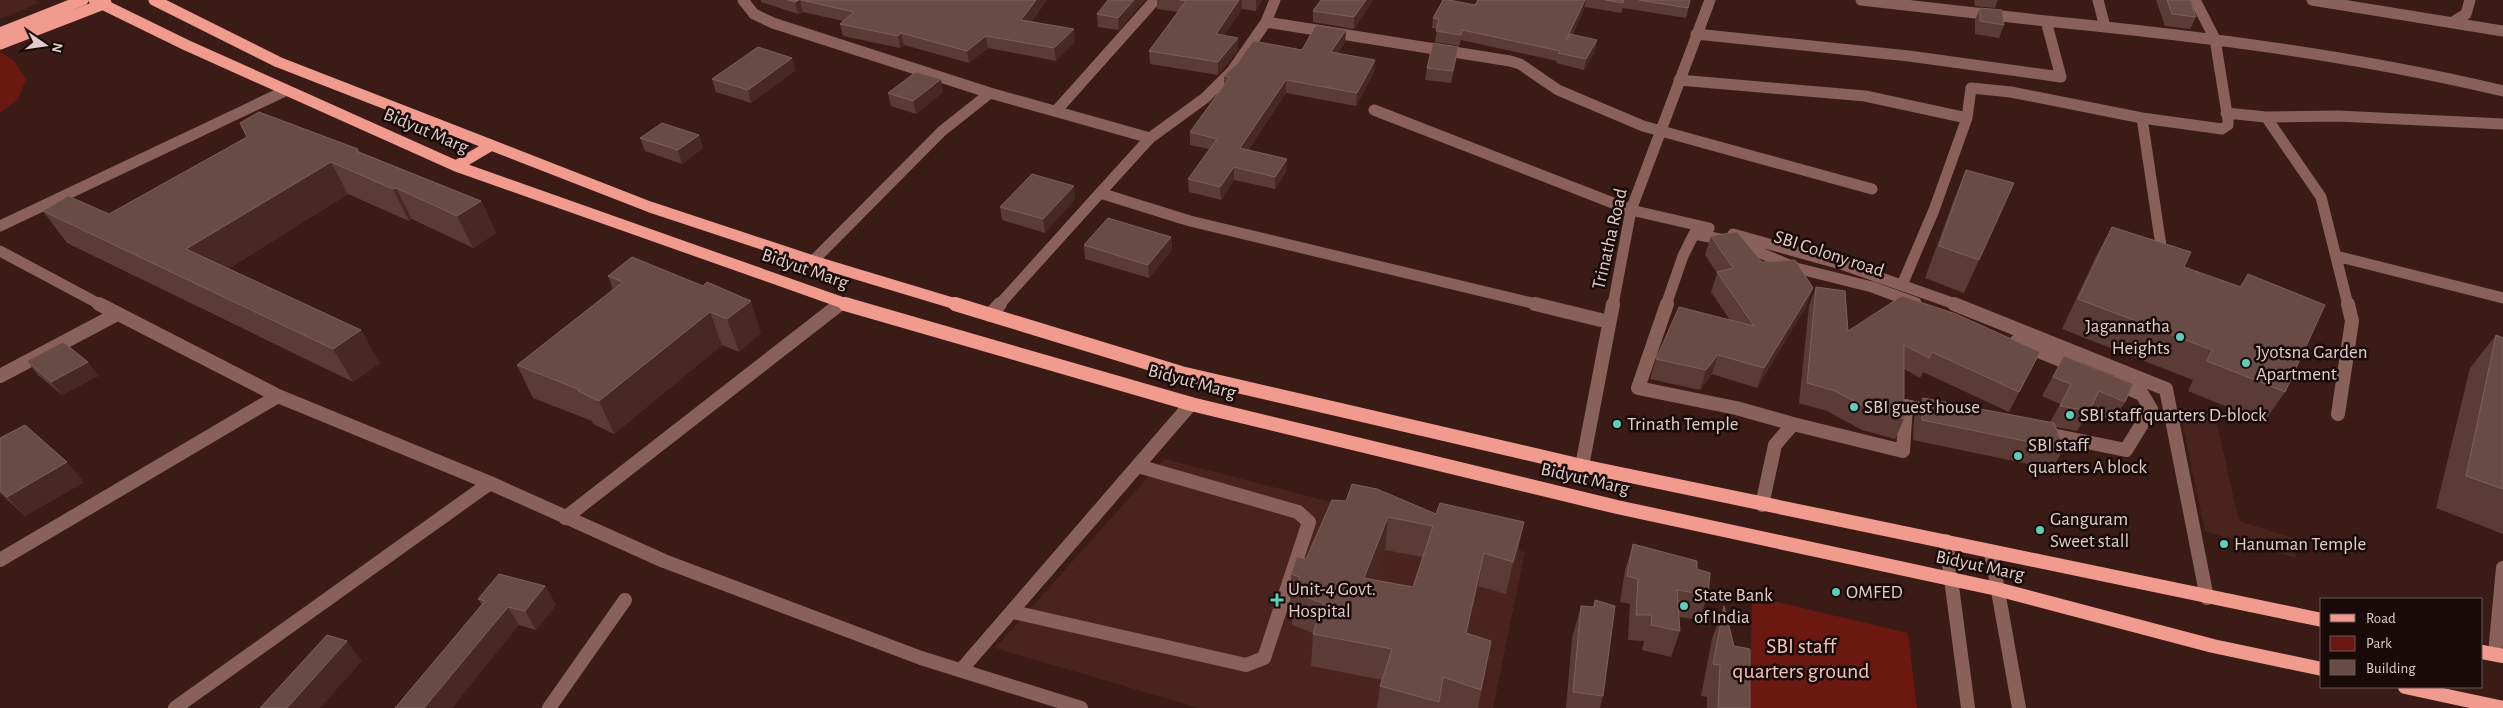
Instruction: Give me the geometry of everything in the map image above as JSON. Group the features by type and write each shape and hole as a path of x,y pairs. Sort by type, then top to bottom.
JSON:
{"main road":[{"path":"0,33 83,0"},
{"name":"Bidyut Marg","path":"154,0 278,62 650,207 813,261 1181,373 1582,466 1762,505 1946,541 2207,598 2320,620"},
{"path":"0,44 103,1"},
{"name":"Bidyut Marg","path":"103,1 285,91 456,166 841,303 1191,404 1617,507 1997,589 2213,646 2320,669"},
{"path":"456,166 490,146"},
{"path":"2410,688 2503,708"}],"street":[{"path":"744,0 754,14 773,23 990,93 1150,138"},
{"path":"1056,111 1155,0"},
{"path":"990,315 1150,138 1218,86 1232,71 1266,22 1275,0"},
{"name":"Trinatha Road","path":"1582,466 1631,210 1710,0"},
{"path":"1861,0 2215,39 2390,65 2503,91"},
{"path":"2098,0 2105,27"},
{"path":"1902,285 1934,210 1968,118 1971,88 2011,92 2142,118 2222,129 2228,125 2215,39 2195,0"},
{"path":"2312,0 2503,31"},
{"path":"2453,22 2464,17 2469,10 2470,0"},
{"path":"1696,34 1909,56 2061,77 2046,21"},
{"path":"1266,22 1515,62 1558,90 1625,118 1661,130 1872,188"},
{"path":"1680,80 1865,96 1968,118"},
{"path":"0,226 285,91"},
{"path":"813,261 836,241 879,193 920,154 975,102 990,93"},
{"path":"1374,110 1470,149 1631,210 1786,247 1902,285 2007,324 2166,389 2207,598"},
{"path":"2226,113 2266,117 2338,116 2503,124"},
{"path":"2266,117 2321,197 2352,321 2338,414"},
{"path":"2142,118 2161,246"},
{"path":"1100,193 1190,221 1610,322"},
{"name":"SBI Colony road","path":"1945,414 1906,406 1903,451 1736,408 1638,388 1683,256 1694,234 1736,242 1796,268 1872,287 1968,322 2142,394 2151,409 2126,450 2030,430"},
{"path":"0,251 117,314 278,396 490,483 664,561 921,658 1081,708"},
{"path":"2336,256 2503,298"},
{"path":"565,518 841,303"},
{"path":"0,376 117,314"},
{"path":"0,560 278,396"},
{"path":"961,670 1191,404"},
{"path":"1762,505 1775,446 1793,424"},
{"path":"1013,612 1246,665 1264,658 1309,522 1298,512 1138,466"},
{"path":"175,708 490,483"},
{"path":"1946,541 1968,708"},
{"path":"1991,552 2019,708"},
{"path":"2493,654 2503,568"},
{"path":"549,708 625,600"}],"shaded area":[{"path":"0,0 35,0 40,3 0,19"},
{"path":"2179,407 2215,415 2239,521 2293,538 2296,558 2205,531"},
{"name":"Unit-4 Govt. Hospital","path":"1164,459 1525,552 1493,708 1199,708 995,648"}],"green space":[{"path":"0,52 13,60 26,79 18,99 0,113"},
{"name":"SBI staff quarters ground","path":"1752,596 1908,633 1917,708 1750,708"}],"building":[{"path":"801,0 1036,0 1021,20 1074,29 1054,48 986,36 967,51 901,33 898,36 840,24 854,12"},
{"path":"1108,0 1134,0 1118,18 1097,14"},
{"path":"1180,0 1239,0 1216,34 1238,38 1218,62 1149,51 1186,1"},
{"path":"1321,0 1366,0 1354,17 1313,11"},
{"path":"1443,0 1475,5 1478,0 1585,0 1566,40 1570,34 1597,40 1586,59 1558,53 1560,51 1462,30 1461,35 1436,31 1439,19 1433,18"},
{"path":"1605,0 1624,0 1623,3"},
{"path":"1639,0 1690,0 1688,8"},
{"path":"2167,0 2190,0 2196,17 2172,14"},
{"path":"1980,8 2002,10 2004,25 1980,21"},
{"path":"1316,25 1346,30 1331,52 1375,60 1357,93 1286,80 1240,148 1287,159 1275,177 1234,167 1220,187 1188,179 1217,139 1190,132 1230,77 1224,76 1238,63 1253,41 1302,50"},
{"path":"1433,43 1458,47 1453,71 1427,68"},
{"path":"758,47 792,58 748,90 712,79"},
{"path":"916,72 941,79 913,101 888,93"},
{"path":"259,112 358,149 356,151 481,201 457,216 396,188 393,189 331,162 186,249 361,330 333,349 43,211 68,196 109,214 247,137 240,123"},
{"path":"662,123 699,135 678,150 640,138"},
{"path":"1966,170 2014,183 1979,260 1939,246"},
{"path":"1032,174 1074,186 1043,219 1000,207"},
{"path":"1108,218 1171,237 1148,265 1084,245"},
{"path":"2112,227 2191,252 2184,267 2241,287 2248,274 2325,305 2285,392 2207,361 2212,350 2078,299"},
{"path":"1737,232 1762,262 1795,260 1813,288 1764,368 1718,355 1706,370 1656,359 1679,307 1754,326 1717,272 1733,268 1711,236"},
{"path":"632,257 703,286 707,282 751,301 727,319 710,312 599,401 578,391 580,390 517,365 623,282 608,276"},
{"path":"1816,287 1845,291 1848,331 1902,296 1956,314 2040,352 2019,392 1932,352 1929,358 1904,345 1904,419 1871,410 1835,391 1807,383"},
{"path":"2496,335 2503,338 2503,489 2466,476"},
{"path":"63,342 88,362 51,382 27,361"},
{"path":"2064,356 2133,384 2125,402 2099,391 2089,411 2060,406 2071,384 2053,377"},
{"path":"1923,398 2054,423 2064,449 1922,420"},
{"path":"25,425 67,462 7,497 0,490 0,438"},
{"path":"1352,484 1377,489 1436,514 1440,503 1524,522 1513,562 1484,553 1466,633 1491,641 1481,690 1443,677 1439,702 1380,686 1392,649 1313,634 1323,603 1293,593 1300,577 1291,574 1297,557 1306,559 1332,500 1346,501","holes":["1388,517 1433,526 1413,587 1364,578"]},
{"path":"1633,544 1697,561 1697,569 1710,573 1708,595 1677,590 1680,631 1651,625 1652,615 1636,615 1638,579 1627,576"},
{"path":"499,574 545,586 525,611 508,607 424,708 395,708 485,601 478,599"},
{"path":"1595,600 1615,606 1603,696 1573,692 1581,606 1594,607"},
{"path":"1724,606 1734,646 1750,649 1750,708 1718,708 1720,665 1713,664"},
{"path":"327,635 347,641 287,708 260,708"}],"place":[{"name":"Jagannatha Heights","path":"2180,337"},
{"name":"Jyotsna Garden Apartment","path":"2246,363"},
{"name":"SBI guest house","path":"1854,407"},
{"name":"SBI staff quarters D-block","path":"2070,415"},
{"name":"Trinath Temple","path":"1617,424"},
{"name":"SBI staff quarters A block","path":"2018,456"},
{"name":"Ganguram Sweet stall","path":"2040,530"},
{"name":"Hanuman Temple","path":"2224,544"},
{"name":"OMFED","path":"1836,592"},
{"name":"Unit-4 Govt. Hospital","path":"1277,600"},
{"name":"State Bank of India","path":"1684,606"}]}
